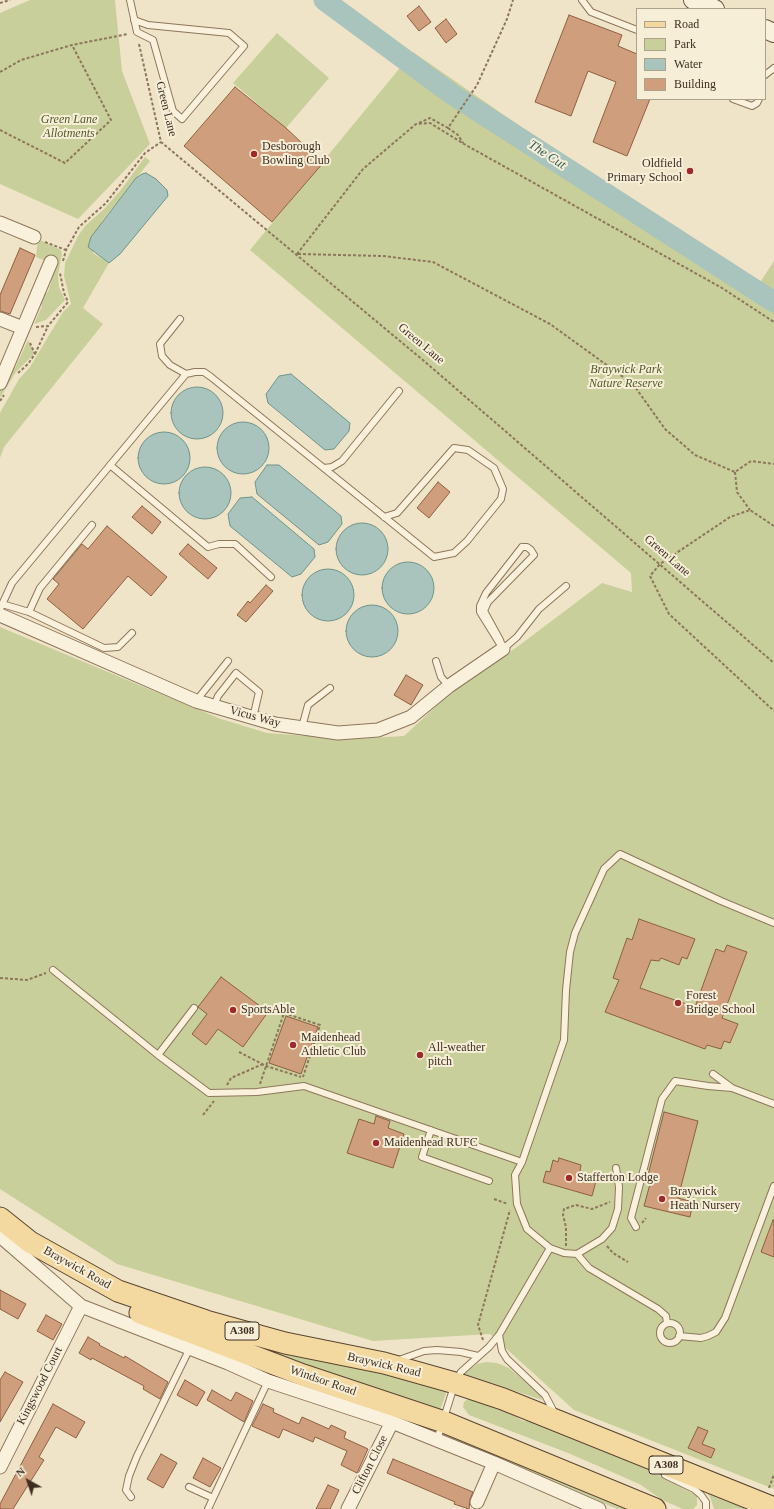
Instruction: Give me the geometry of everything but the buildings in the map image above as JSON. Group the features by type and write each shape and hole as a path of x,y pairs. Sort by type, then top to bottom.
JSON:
{"main road":[{"path":"693,0 713,8"},
{"name":"Braywick Road","path":"0,1218 30,1242 118,1291 206,1321 285,1343 384,1363 455,1383 503,1399 559,1422 770,1502"},
{"name":"Windsor Road","path":"0,1235 80,1284 114,1302 296,1372 440,1431 655,1509"}],"street":[{"path":"0,223 34,237"},
{"path":"2,388 23,328 51,262"},
{"path":"0,319 23,328"},
{"name":"Vicus Way","path":"1,609 196,701 275,724 338,733 378,730 411,717 450,686 503,649"},
{"name":"Braywick Road","path":"0,1235 81,1306 190,1348 268,1381 392,1422 440,1431 494,1463 599,1509"},
{"name":"Kingswood Court","path":"0,1467 81,1306"},
{"name":"Clifton Close","path":"348,1509 392,1422"},
{"path":"476,1506 494,1463"}],"lane":[{"path":"130,0 134,20 137,32 153,40 173,111 182,119 244,46 229,33 148,25 134,20"},
{"path":"582,0 591,12 636,30"},
{"path":"766,74 774,68"},
{"path":"736,100 752,106 758,100"},
{"path":"180,319 160,344 162,356 170,365 186,374"},
{"path":"132,633 118,647 104,648 29,612 1,609 12,583 186,374 204,372 324,468 384,517 434,557 454,553 468,540 501,500 503,489 494,468 468,450 454,448 397,513 384,517"},
{"path":"324,468 332,467 342,461 399,392"},
{"path":"110,465 208,547 219,544 235,544 271,577"},
{"path":"29,612 40,588 92,525"},
{"path":"522,547 527,547 531,550 534,556 488,602 484,611 500,640 503,649 480,612 481,600 522,547"},
{"path":"503,649 517,637 539,609 566,586"},
{"path":"436,661 441,677 450,686"},
{"path":"196,701 228,662"},
{"path":"214,706 218,696 236,673 259,692 253,718"},
{"path":"302,727 308,705 330,688"},
{"path":"616,1168 619,1198 618,1209 612,1228 602,1239 577,1254 550,1248 527,1229 520,1214 515,1192 515,1175 522,1162 564,1040 569,967 575,933 604,869 620,854 721,901 774,923"},
{"path":"53,970 158,1056 209,1093 257,1092 304,1086 522,1162"},
{"path":"158,1056 194,1008"},
{"path":"713,1074 732,1088 774,1104"},
{"path":"636,1227 632,1218 662,1099 675,1081 732,1088"},
{"path":"431,1130 422,1157 489,1181"},
{"path":"679,1336 701,1338 708,1336 716,1332 725,1318 774,1186"},
{"path":"440,1431 455,1383 467,1365 499,1335 550,1248"},
{"path":"577,1254 589,1268 658,1309 666,1316 667,1323"},
{"path":"667,1323 676,1325 679,1330 679,1336 674,1342 663,1340 660,1336 660,1330 667,1323"},
{"path":"499,1335 504,1355 545,1395 559,1422 634,1459"},
{"path":"131,1497 126,1490 129,1476 137,1456 190,1348"},
{"path":"384,1363 437,1350 461,1352 478,1356"},
{"path":"208,1509 268,1381"},
{"path":"661,1473 694,1489 706,1502 706,1509"},
{"path":"189,1487 213,1498"}],"path":[{"path":"0,3 10,0"},
{"path":"448,128 477,85 494,48 513,0"},
{"path":"0,72 21,60 72,45 137,32"},
{"name":"Green Lane","path":"137,32 161,142 424,361 774,663"},
{"path":"0,130 65,163 111,120 72,45"},
{"path":"296,254 363,169 416,124 430,118 458,135 464,144"},
{"path":"416,124 430,123 464,144 722,288 774,322"},
{"path":"15,376 28,364 35,354 48,326 68,302 64,293 60,273 66,250 79,227 106,203 145,153 161,142"},
{"path":"34,237 66,250"},
{"path":"296,254 383,256 433,262 550,324 633,384 665,429 695,455 735,472"},
{"path":"35,354 23,328 48,326"},
{"path":"0,401 2,388"},
{"path":"735,472 751,462 774,464"},
{"path":"735,472 737,492 750,510 774,526"},
{"path":"750,510 730,517 660,564 650,576 669,614 774,711"},
{"path":"0,978 27,980 53,970"},
{"path":"239,1052 266,1066 303,1078 320,1025 284,1013 266,1066 257,1092"},
{"path":"203,1114 221,1093 231,1078 263,1064"},
{"path":"564,1252 567,1243 566,1226 563,1215 564,1209 576,1205 592,1209 619,1198"},
{"path":"483,1342 478,1325 511,1206 494,1199"},
{"path":"602,1239 613,1252 628,1262"},
{"path":"770,1502 774,1474"}],"green space":[{"name":"Green Lane Allotments","path":"30,0 115,0 122,71 150,144 78,219 0,184 0,13"},
{"name":"Desborough Bowling Club","path":"277,33 329,78 286,128 233,83"},
{"name":"Braywick Park Nature Reserve","path":"413,52 774,302 774,1489 574,1410 490,1334 373,1341 117,1264 0,1189 0,627 221,719 267,733 352,739 404,736 459,685 517,647 602,583 632,592 631,573 250,250"},
{"path":"145,157 150,161 102,221 93,253 109,263 83,308 103,324 4,447 0,458 0,413 19,379 30,367 63,312 71,304 64,276 65,263 78,236 85,226 104,209 120,191"},
{"path":"38,239 61,250 62,254 58,275 59,287 65,300 46,320 34,324 42,306 39,299 43,294 48,292 52,279 51,273 53,264 36,257"},
{"path":"774,261 774,298 757,287"},
{"path":"28,340 34,352 33,355 16,372 0,398 0,388 10,370 15,368"},
{"path":"147,1308 448,1388 439,1413"},
{"path":"486,1362 497,1363 509,1368 541,1395 542,1400 464,1374 477,1364"},
{"path":"472,1396 499,1407 523,1421 559,1422 697,1496 697,1505 693,1509 683,1509 662,1500 641,1485 621,1476 568,1453 469,1415 463,1407 464,1402"},
{"path":"451,1431 651,1509 617,1509 452,1439"},
{"path":"701,1486 757,1509 714,1509 710,1497"}],"water":[{"path":"146,173 156,179 167,190 168,196 120,254 109,263 88,247 91,237 136,178"},
{"path":"291,374 350,423 349,431 334,449 325,450 268,403 266,394 279,376"},
{"path":"192,387 202,387 211,391 219,399 223,408 223,418 219,427 211,435 202,439 192,439 183,435 175,427 171,418 171,408 175,399 183,391"},
{"path":"238,422 248,422 257,426 265,434 269,443 269,453 265,462 257,470 248,474 238,474 229,470 221,462 217,453 217,443 221,434 229,426"},
{"path":"159,432 169,432 179,436 186,443 190,453 190,463 186,473 179,480 169,484 159,484 149,480 142,473 138,463 138,453 142,443 149,436"},
{"path":"267,465 279,465 341,516 342,524 328,542 319,545 257,494 255,482"},
{"path":"200,467 210,467 219,471 227,479 231,488 231,498 227,507 219,515 210,519 200,519 191,515 183,507 179,498 179,488 183,479 191,471"},
{"path":"252,497 314,549 315,557 301,574 292,577 230,526 228,514 240,498"},
{"path":"357,523 367,523 376,527 384,535 388,544 388,554 384,563 376,571 367,575 357,575 348,571 340,563 336,554 336,544 340,535 348,527"},
{"path":"403,562 413,562 422,566 430,574 434,583 434,593 430,602 422,610 413,614 403,614 394,610 386,602 382,593 382,583 386,574 394,566"},
{"path":"323,569 333,569 342,573 350,581 354,590 354,600 350,609 342,617 333,621 323,621 314,617 306,609 302,600 302,590 306,581 314,573"},
{"path":"367,605 377,605 387,609 394,616 398,626 398,636 394,646 387,653 377,657 367,657 357,653 350,646 346,636 346,626 350,616 357,609"}],"waterway":[{"name":"The Cut","path":"324,0 453,95 774,302"}],"place":[{"name":"Desborough Bowling Club","path":"254,154"},
{"name":"Oldfield Primary School","path":"690,171"},
{"name":"Forest Bridge School","path":"678,1003"},
{"name":"SportsAble","path":"233,1010"},
{"name":"Maidenhead Athletic Club","path":"293,1045"},
{"name":"All-weather pitch","path":"420,1055"},
{"name":"Maidenhead RUFC","path":"376,1143"},
{"name":"Stafferton Lodge","path":"569,1178"},
{"name":"Braywick Heath Nursery","path":"662,1199"}]}
